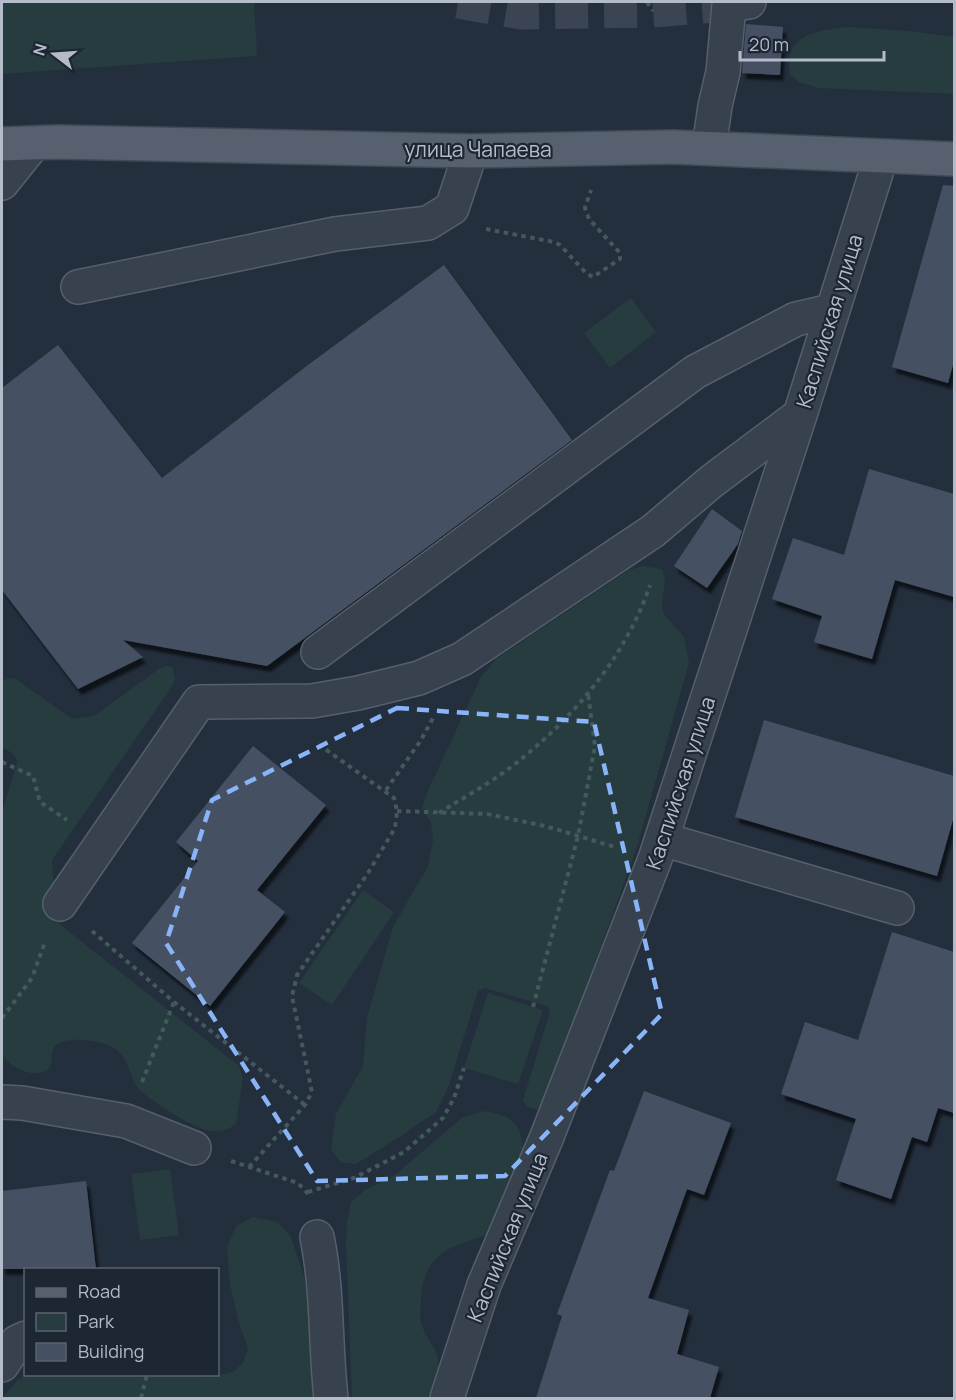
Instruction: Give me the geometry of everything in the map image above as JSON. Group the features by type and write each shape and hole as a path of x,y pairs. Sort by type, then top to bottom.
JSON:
{"main road":[{"name":"улица Чапаева","path":"2,144 471,151 607,147 709,148 954,159"}],"street":[{"path":"709,148 723,72 729,5 749,2"},
{"path":"2,183 34,143"},
{"path":"78,287 335,234 428,223 452,208 471,151"},
{"name":"Каспийская улица","path":"447,1398 484,1286 550,1128 659,849 881,157"},
{"path":"318,652 695,372 796,319 831,311"},
{"path":"60,904 198,702 312,701 358,693 419,678 462,659 653,531 712,481 800,414"},
{"path":"659,849 897,908"},
{"path":"2,1102 22,1103 126,1120 194,1148"},
{"path":"317,1237 324,1268 331,1398"},
{"path":"2,1365 17,1342 24,1339"}],"path":[{"path":"647,2 653,11"},
{"path":"428,223 486,229 554,242 593,277 620,259 620,253 589,219 585,208 607,147"},
{"path":"439,813 520,761 561,722 602,677 642,610 652,579 657,551 653,531"},
{"path":"386,790 421,740 459,670 462,659"},
{"path":"533,1007 578,836 595,746 588,693"},
{"path":"249,1167 305,1105 312,1092 292,996 297,975 384,846 395,828 398,811 394,798 386,790 310,739"},
{"path":"2,762 33,776 40,802 72,824"},
{"path":"398,811 487,814 578,836 659,849"},
{"path":"2,1018 32,978 60,904 174,1002 305,1105"},
{"path":"142,1083 174,1002"},
{"path":"308,1192 354,1178 404,1152 443,1119 454,1098 464,1068"},
{"path":"194,1148 298,1183 308,1192 317,1237"},
{"path":"141,1398 146,1376"}],"highlighted area":[{"path":"397,708 594,722 662,1014 505,1176 317,1181 166,943 212,800"}],"green space":[{"path":"2,2 254,2 257,56 2,74"},
{"path":"848,27 954,37 954,94 819,88 799,82 790,74 789,57 799,40 814,33"},
{"path":"631,298 656,332 610,368 584,333"},
{"path":"643,566 662,569 665,578 662,607 664,614 684,637 689,663 637,847 546,1099 537,1109 527,1107 523,1100 550,1012 547,1006 485,988 478,991 449,1085 436,1112 356,1164 341,1162 331,1150 336,1114 363,1066 367,1018 393,927 428,866 433,841 431,823 422,809 425,797 481,677 496,659 629,570"},
{"path":"167,666 173,668 175,680 168,692 52,860 55,899 51,914 62,926 239,1066 243,1078 236,1124 218,1131 206,1130 191,1124 141,1092 122,1056 109,1045 83,1040 58,1043 53,1050 50,1067 37,1073 18,1069 4,1057 2,1049 2,813 17,762 14,754 2,747 2,682 8,678 16,679 72,719 94,716 160,668"},
{"path":"363,890 394,912 332,1005 299,983"},
{"path":"488,993 543,1010 518,1084 464,1068"},
{"path":"485,1111 508,1118 518,1128 522,1142 522,1158 511,1191 489,1234 442,1253 428,1269 421,1297 421,1319 424,1332 435,1350 438,1362 434,1386 429,1398 352,1398 346,1244 351,1202 365,1190 395,1175 463,1117"},
{"path":"170,1169 179,1235 140,1240 131,1174"},
{"path":"253,1217 277,1222 290,1235 306,1282 315,1398 2,1398 18,1380 26,1376 212,1377 233,1372 243,1363 248,1349 230,1285 227,1247 236,1226"}],"building":[{"path":"746,24 783,27 780,75 742,73"},
{"path":"943,185 954,186 954,361 948,383 892,367"},
{"path":"444,265 572,440 267,666 123,640 143,657 78,689 2,590 2,388 58,345 162,478 308,365"},
{"path":"869,469 954,494 954,597 895,580 872,659 814,642 822,616 772,599 793,538 844,555"},
{"path":"712,509 742,531 738,544 707,588 674,566"},
{"path":"764,720 954,776 954,816 937,876 735,817"},
{"path":"253,746 326,805 257,890 285,912 210,1006 132,943 198,861 176,842"},
{"path":"892,932 954,952 954,1113 938,1108 927,1142 912,1137 891,1199 836,1180 856,1119 781,1094 805,1022 858,1040"},
{"path":"644,1091 731,1123 704,1195 687,1189 648,1298 689,1310 677,1354 719,1367 710,1398 536,1398 562,1316 557,1314 610,1170 614,1171"},
{"path":"86,1181 96,1268 2,1269 2,1191"}],"tunnel":[{"path":"458,2 521,13 653,11 729,5"}]}
